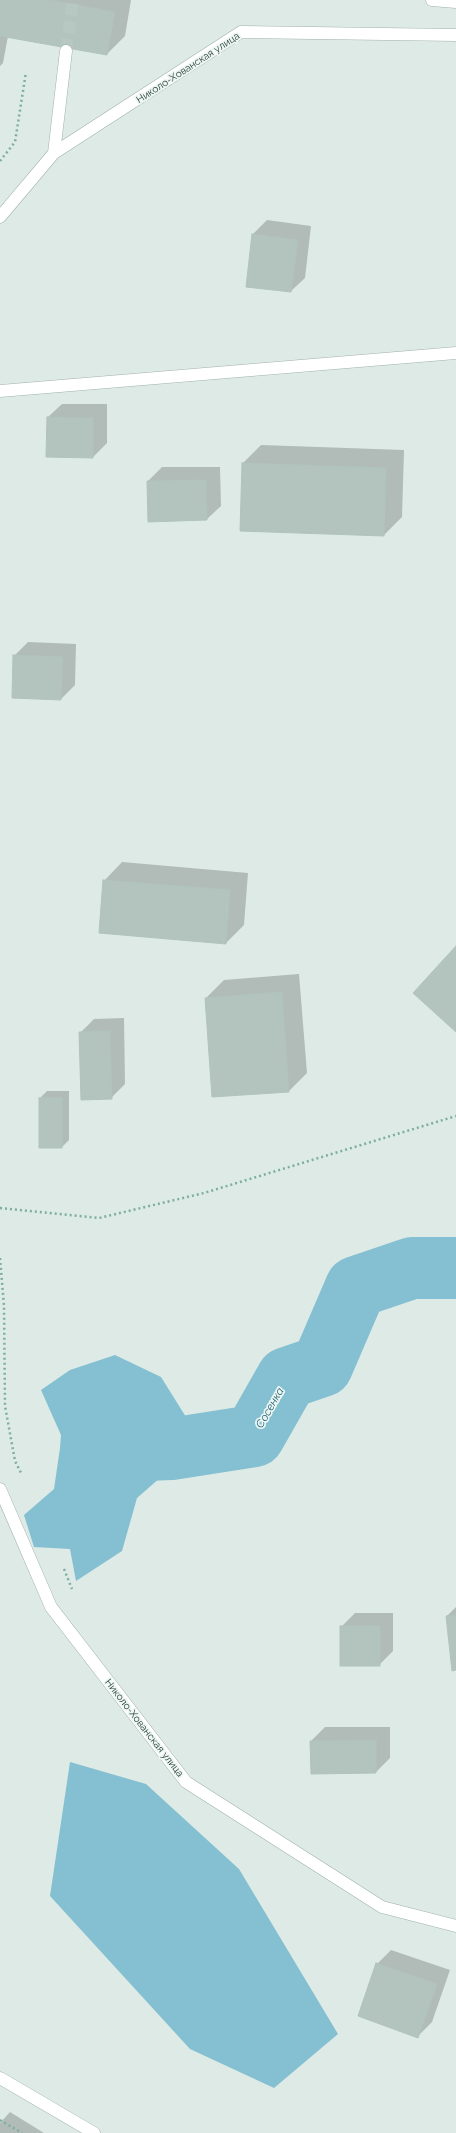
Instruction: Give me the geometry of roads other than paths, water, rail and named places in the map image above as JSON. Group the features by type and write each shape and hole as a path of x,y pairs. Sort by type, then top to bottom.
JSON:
{"street":[{"path":"432,0 456,2"},
{"name":"Николо-Хованская улица","path":"0,217 54,153 241,32 456,35"},
{"path":"54,153 66,51"},
{"path":"0,391 456,353"},
{"name":"Николо-Хованская улица","path":"0,1489 52,1607 186,1782 382,1907 456,1926"},
{"path":"0,2078 94,2133"}],"water":[{"path":"115,1355 161,1377 191,1425 204,1458 169,1470 137,1498 122,1551 76,1581 70,1549 34,1547 24,1515 54,1489 60,1448 61,1435 41,1390 70,1370"},
{"path":"70,1762 146,1784 239,1869 338,2034 274,2088 190,2049 50,1896"}],"waterway":[{"name":"Сосенка","path":"115,1457 120,1451 171,1449 254,1436 287,1378 322,1366 356,1287 412,1268 456,1268"}],"tunnel":[{"path":"66,51 73,0"}]}
